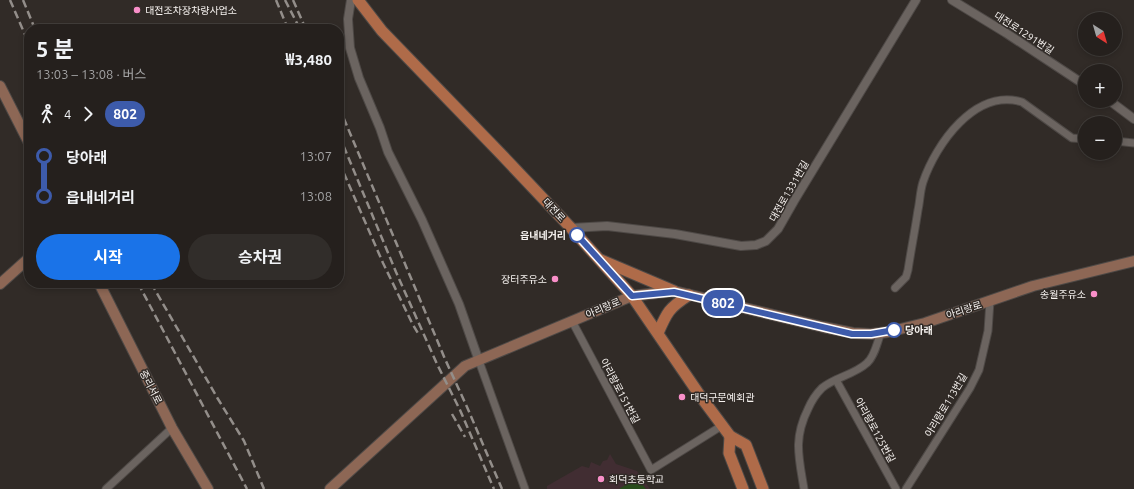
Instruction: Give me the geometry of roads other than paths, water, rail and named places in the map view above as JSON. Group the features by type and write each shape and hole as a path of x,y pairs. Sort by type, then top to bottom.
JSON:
{"main road":[{"name":"대전로","path":"358,0 382,31 452,102 571,228 632,296 701,397 730,436 746,445 763,489"},
{"path":"0,86 24,133"},
{"path":"598,259 674,292"},
{"name":"아리랑로","path":"330,489 465,366 632,296 674,292 852,334 871,334 925,323 1033,286 1134,261"},
{"path":"0,284 24,262"},
{"name":"중리서로","path":"102,288 172,428 208,489"},
{"path":"658,333 668,311 689,295"},
{"path":"730,436 729,453 743,489"}],"street":[{"path":"351,0 348,19 350,48 359,78 380,128 388,152 422,220 459,304 526,489"},
{"name":"대전로1331번길","path":"571,228 607,226 675,234 741,246 756,245 766,241 778,229 916,0"},
{"name":"대전로1291번길","path":"952,0 1006,32 1078,80"},
{"path":"895,288 902,283 908,270 922,183 938,151 951,130 966,116 993,102 1013,99 1022,102 1072,138 1078,138"},
{"path":"1119,108 1134,119"},
{"path":"1122,142 1134,143"},
{"name":"아리랑로113번길","path":"906,489 970,388 979,370 988,331 990,301"},
{"name":"아리랑로151번길","path":"572,321 651,470 723,425"},
{"path":"804,489 799,459 798,438 801,424 813,399 822,388 868,363 875,351 881,333"},
{"name":"아리랑로125번길","path":"836,380 896,489"},
{"path":"106,489 172,428"}],"railway":[{"path":"10,0 24,32"},
{"path":"23,0 33,24"},
{"path":"276,0 286,24"},
{"path":"285,0 297,24"},
{"path":"293,0 304,24"},
{"path":"344,119 445,359 502,489"},
{"path":"344,147 396,272 437,364 460,410 494,489"},
{"path":"344,173 383,263 419,335"},
{"path":"141,288 247,489"},
{"path":"154,288 244,441 264,489"},
{"path":"452,414 465,437"}],"place":[{"name":"대전조차장차량사업소","path":"137,10"},
{"name":"읍내네거리","path":"577,235"},
{"name":"장터주유소","path":"555,279"},
{"name":"송월주유소","path":"1094,294"},
{"name":"당아래","path":"894,330"},
{"name":"대덕구문예회관","path":"682,397"},
{"name":"회덕초등학교","path":"601,479"}]}
